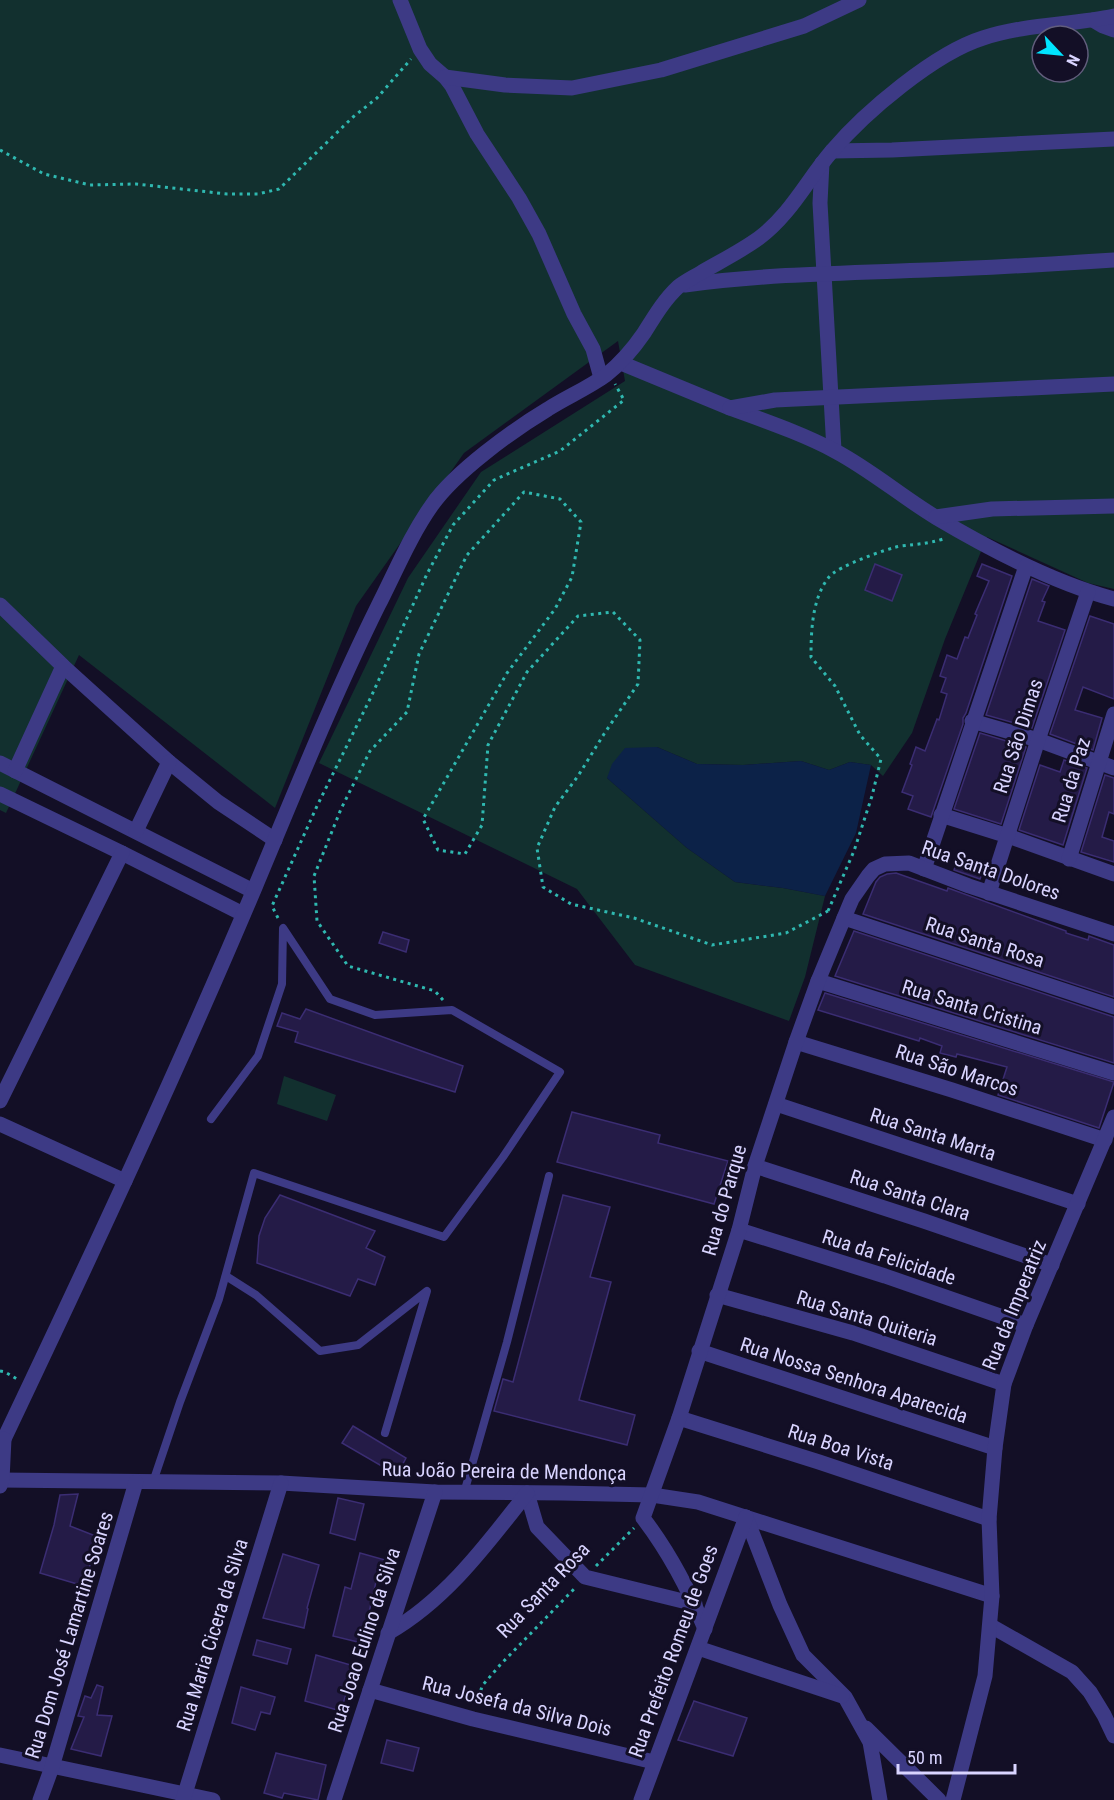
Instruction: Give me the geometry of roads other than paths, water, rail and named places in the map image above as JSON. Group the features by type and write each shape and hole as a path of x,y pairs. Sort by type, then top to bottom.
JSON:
{"street":[{"path":"400,0 420,49 430,64 445,77 458,96 477,134 519,198 539,234 574,314 605,375"},
{"path":"445,77 505,85 572,88 672,67 804,26 859,0"},
{"path":"1,1482 2,1442 125,1182 360,644 407,549 432,506 462,473 499,443 544,411 621,363 641,338 658,310 680,285 758,238 779,220 795,203 827,157 853,128 891,94 958,47 985,37 1015,30 1114,16"},
{"path":"1093,20 1114,30"},
{"path":"827,157 892,150 1114,139"},
{"path":"827,157 820,203 834,450"},
{"path":"680,285 726,279 1114,260"},
{"path":"621,363 730,408 778,425 834,450 936,517 1026,566 1088,592 1114,599"},
{"path":"730,408 775,400 1114,384"},
{"path":"936,517 992,509 1114,506"},
{"path":"924,869 1026,566"},
{"name":"Rua São Dimas","path":"989,892 1088,592"},
{"path":"0,605 63,666 169,762 218,802 275,840"},
{"path":"15,771 63,666"},
{"name":"Rua da Paz","path":"1069,859 1114,714"},
{"path":"972,721 1038,740 1114,768"},
{"path":"136,831 169,762"},
{"path":"0,763 253,891"},
{"path":"0,795 243,914"},
{"path":"941,815 1114,874"},
{"path":"0,1101 122,853"},
{"name":"Rua Santa Dolores","path":"844,918 852,899 874,869 885,864 909,863 1114,934"},
{"name":"Rua do Parque","path":"652,1496 739,1230 755,1166 796,1042 844,918"},
{"name":"Rua Santa Rosa","path":"844,918 1114,1006"},
{"name":"Rua Santa Cristina","path":"818,981 1114,1073"},
{"name":"Rua São Marcos","path":"796,1042 1105,1140"},
{"name":"Rua Santa Marta","path":"776,1104 1078,1204"},
{"name":"Rua da Imperatriz","path":"953,1800 985,1676 992,1596 989,1519 995,1448 1004,1384 1026,1325 1114,1117"},
{"path":"0,1124 125,1182"},
{"name":"Rua Santa Clara","path":"755,1166 1052,1265"},
{"name":"Rua da Felicidade","path":"739,1230 885,1276 1026,1325"},
{"name":"Rua Santa Quiteria","path":"717,1295 853,1333 1004,1384"},
{"name":"Rua Nossa Senhora Aparecida","path":"699,1351 995,1448"},
{"name":"Rua Boa Vista","path":"679,1418 819,1461 989,1519"},
{"name":"Rua João Pereira de Mendonça","path":"1,1482 282,1483 435,1492 652,1496 698,1502 992,1596"},
{"name":"Rua Dom José Lamartine Soares","path":"40,1800 52,1767 136,1482"},
{"name":"Rua Maria Cicera da Silva","path":"184,1797 282,1483"},
{"name":"Rua Joao Eulino da Silva","path":"334,1800 435,1492"},
{"path":"527,1493 537,1527 585,1577 694,1604"},
{"path":"388,1633 411,1620 455,1579 488,1543 527,1493"},
{"path":"652,1496 643,1518 675,1566 705,1629"},
{"path":"746,1517 780,1605 803,1655 845,1697 870,1742 880,1800"},
{"name":"Rua Prefeito Romeu de Goes","path":"641,1800 746,1517"},
{"path":"991,1626 1072,1671 1090,1692 1114,1736"},
{"path":"698,1648 845,1697"},
{"name":"Rua Josefa da Silva Dois","path":"370,1690 473,1719 654,1762"},
{"path":"857,1720 939,1800"},
{"path":"0,1755 184,1797 213,1800"}],"lane":[{"path":"153,1482 219,1299 254,1173 444,1237 503,1158 560,1072 452,1010 375,1015 330,999 283,928 282,984 258,1056 210,1119"},
{"path":"464,1493 507,1342 549,1176"},
{"path":"226,1276 256,1295 320,1350 358,1346 427,1291 385,1433"}],"water":[{"path":"657,747 697,764 743,765 801,761 829,770 850,762 871,765 856,833 825,896 735,882 687,848 607,778 612,764 625,748"}]}
